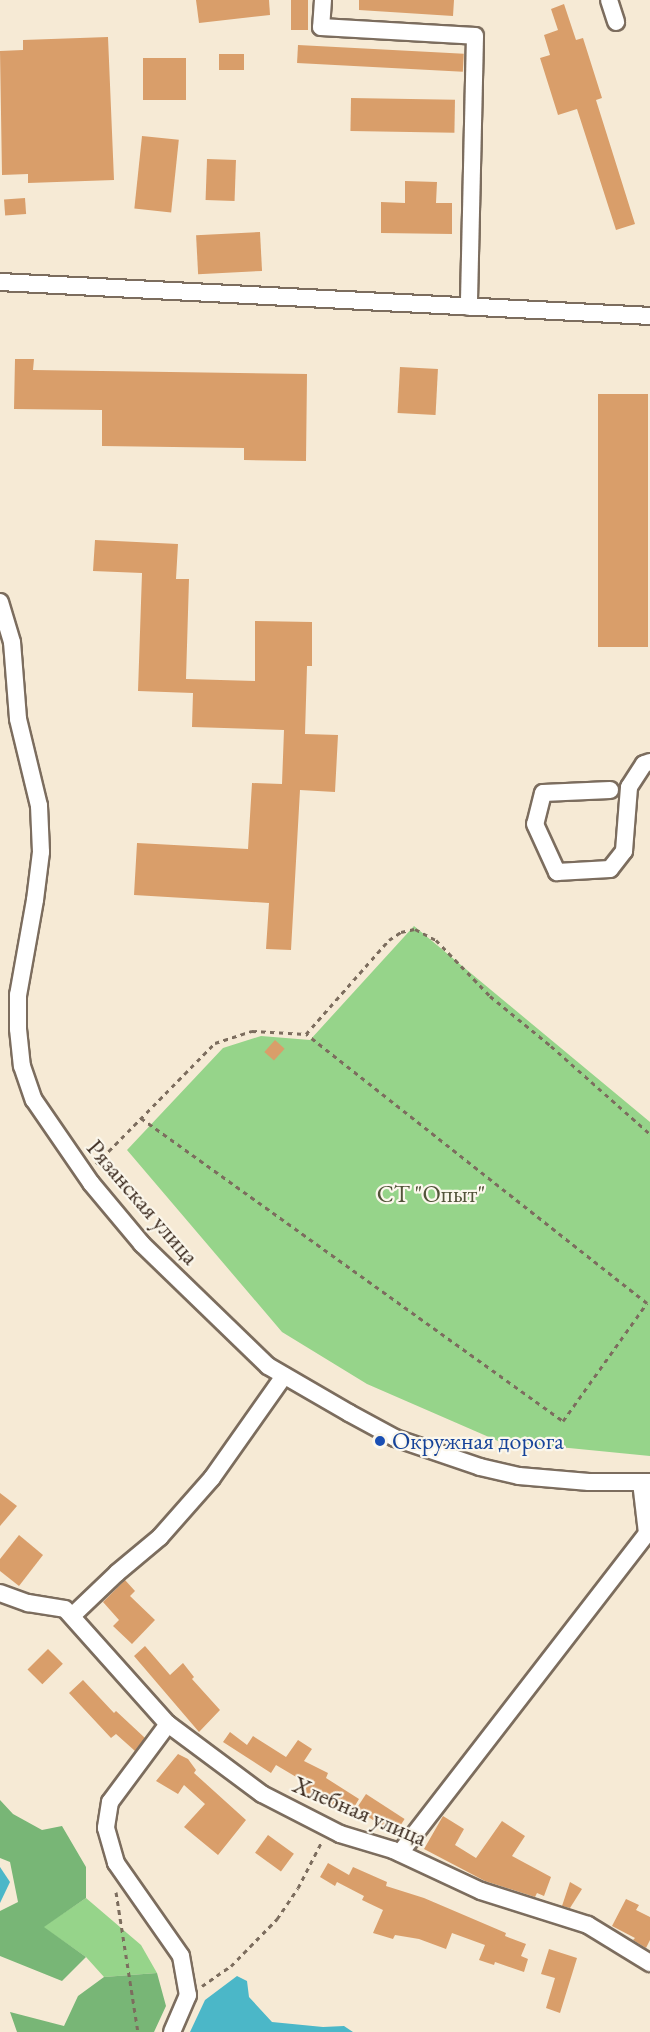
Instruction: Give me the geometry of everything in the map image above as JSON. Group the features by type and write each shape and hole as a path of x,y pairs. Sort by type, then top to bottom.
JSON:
{"street":[{"path":"323,0 321,27 475,36 469,307"},
{"path":"609,0 616,22"},
{"path":"0,282 650,316"},
{"name":"Рязанская улица","path":"0,602 18,719 39,806 41,852 18,995 18,1029 22,1066 34,1100 85,1175 142,1244 260,1359 284,1376 395,1438 480,1467 519,1476 646,1482"},
{"path":"610,790 543,793 535,824 556,872 610,869 624,851 630,788 644,764 650,762"},
{"path":"72,1616 117,1573 160,1537 212,1478 284,1376"},
{"path":"400,1853 646,1533 646,1482"},
{"name":"Хлебная улица","path":"0,1593 28,1603 65,1609 168,1724 262,1794 328,1829 400,1853 481,1891 588,1925 650,1964"},
{"path":"168,1724 110,1802 106,1828 116,1863 181,1956 188,1995 172,2032"}],"path":[{"path":"306,1034 390,940 401,932 415,929 436,940 490,996 551,1046 650,1134"},
{"path":"85,1175 141,1118 215,1043 252,1031 306,1034 647,1304 563,1421 141,1118"},
{"path":"186,1999 231,1966 277,1918 298,1888 328,1829"},
{"path":"115,1888 138,2032"}],"green space":[{"name":"СТ \"Опыт\"","path":"414,926 650,1122 650,1456 498,1441 367,1384 282,1332 127,1150 223,1048 261,1036 310,1040"},
{"path":"0,1800 13,1814 42,1830 62,1826 86,1867 86,1898 44,1927 86,1957 62,1981 0,1956 0,1911 18,1902 10,1862 0,1858"},
{"path":"86,1898 141,1945 157,1973 104,1977 86,1957 43,1927"},
{"path":"157,1973 166,2006 154,2032 17,2032 10,2012 64,2026 78,1996 104,1977"}],"water":[{"path":"0,1867 10,1882 0,1903"},
{"path":"237,1976 247,1981 249,1997 272,2022 323,2027 344,2026 353,2032 190,2032 205,2000"}],"building":[{"path":"196,0 269,0 270,15 199,23"},
{"path":"291,0 308,0 308,30 291,30"},
{"path":"359,0 454,0 453,16 359,10"},
{"path":"564,4 576,40 583,38 602,98 596,100 635,224 616,230 577,109 558,115 540,58 550,55 544,35 558,30 551,9"},
{"path":"108,37 114,180 28,183 28,174 2,175 0,51 23,50 23,40"},
{"path":"298,45 464,54 463,72 297,63"},
{"path":"219,54 244,54 244,70 219,70"},
{"path":"143,58 186,58 186,100 143,100"},
{"path":"351,98 455,100 454,133 350,131"},
{"path":"142,136 179,140 171,212 134,209"},
{"path":"207,159 236,160 235,201 206,200"},
{"path":"405,181 437,182 436,203 452,203 452,234 381,233 381,202 405,203"},
{"path":"25,198 26,214 5,215 4,199"},
{"path":"260,232 262,271 198,274 196,235"},
{"path":"15,359 34,359 33,370 307,374 306,461 244,460 244,448 102,446 102,410 14,409"},
{"path":"400,367 438,369 436,415 398,413"},
{"path":"598,394 648,394 648,647 598,647"},
{"path":"95,540 178,544 176,579 189,579 186,679 255,681 255,621 312,622 312,666 307,666 305,734 338,735 335,792 300,790 291,950 266,949 269,903 134,895 137,843 248,849 252,783 282,784 284,730 192,727 193,693 138,691 142,573 93,571"},
{"path":"275,1040 285,1049 274,1061 264,1052"},
{"path":"0,1493 17,1506 0,1526"},
{"path":"19,1535 43,1555 19,1586 0,1571 0,1559"},
{"path":"125,1580 135,1591 130,1596 155,1620 132,1644 113,1626 119,1620 103,1602"},
{"path":"145,1646 170,1675 183,1663 194,1677 192,1679 220,1710 199,1732 134,1656"},
{"path":"48,1649 63,1664 42,1684 27,1670"},
{"path":"83,1680 114,1713 116,1711 145,1738 135,1751 116,1734 111,1738 69,1693"},
{"path":"230,1732 247,1745 253,1736 286,1757 298,1740 312,1749 304,1761 328,1773 326,1778 359,1799 350,1814 304,1792 308,1784 276,1765 271,1773 223,1742"},
{"path":"178,1754 188,1759 196,1770 194,1773 246,1820 218,1855 184,1827 205,1804 184,1785 178,1794 156,1781"},
{"path":"366,1794 405,1819 395,1834 356,1809"},
{"path":"443,1816 464,1829 455,1845 476,1858 502,1821 525,1836 512,1856 551,1877 544,1896 537,1893 535,1897 485,1881 424,1849"},
{"path":"268,1835 294,1854 281,1872 255,1853"},
{"path":"328,1863 349,1875 353,1867 387,1882 386,1886 424,1898 506,1933 505,1936 526,1944 521,1956 528,1959 524,1972 495,1962 494,1965 479,1960 485,1945 452,1933 446,1949 419,1939 395,1935 393,1939 373,1933 383,1910 362,1900 364,1896 337,1882 335,1886 320,1877"},
{"path":"570,1882 582,1889 570,1908 562,1906"},
{"path":"626,1899 639,1905 636,1910 650,1917 650,1940 646,1948 633,1940 635,1938 612,1926"},
{"path":"549,1949 577,1958 560,2013 546,2008 555,1978 541,1974"}],"place":[{"name":"Окружная дорога","path":"380,1441"}]}
